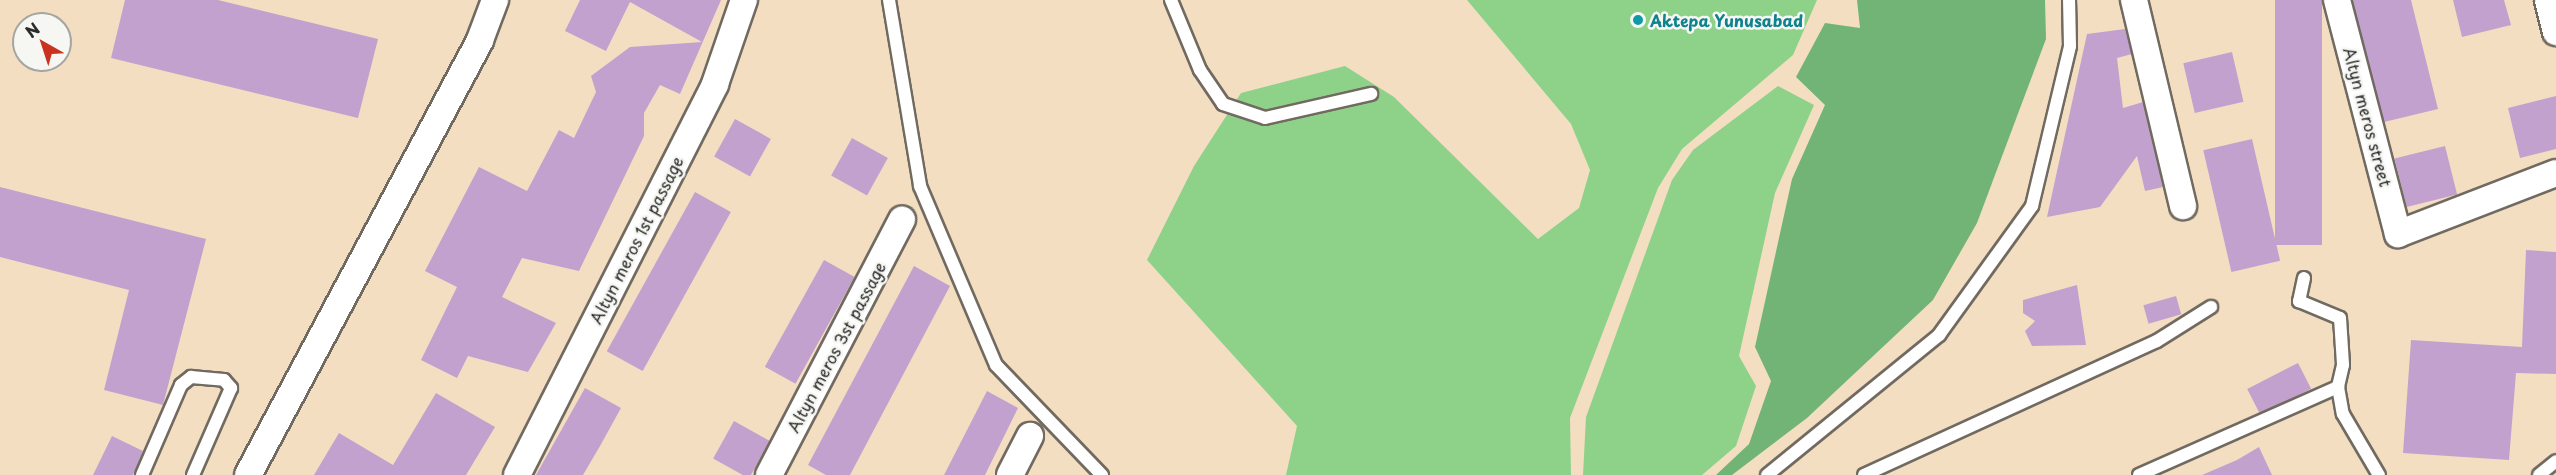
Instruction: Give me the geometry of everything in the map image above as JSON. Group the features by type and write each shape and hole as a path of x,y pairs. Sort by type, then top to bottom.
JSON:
{"street":[{"path":"248,475 480,40 495,0"},
{"name":"Altyn meros 1st passage","path":"516,475 716,84 744,0"},
{"path":"2134,0 2183,206"},
{"path":"2337,0 2398,234 2556,173"},
{"path":"2548,0 2556,32"},
{"name":"Altyn meros 3st passage","path":"769,475 902,219"},
{"path":"1010,475 1030,436"}],"lane":[{"path":"889,0 920,186 996,365 1102,475"},
{"path":"1170,0 1200,70 1223,104 1265,118 1371,94"},
{"path":"1767,475 1939,335 2032,206 2070,46 2069,0"},
{"path":"2304,278 2299,301 2335,313 2342,323 2343,366 2338,387 2353,440 2379,475"},
{"path":"1864,475 2157,341 2211,307"},
{"path":"142,475 181,386 191,377 224,380 231,388 193,475"},
{"path":"2139,475 2338,387"},
{"path":"2539,475 2556,461"}],"green space":[{"path":"1467,0 1817,0 1793,55 1682,149 1658,188 1570,418 1571,475 1286,475 1297,426 1147,260 1194,166 1241,93 1345,66 1394,97 1538,239 1579,208 1590,170 1571,124"},
{"path":"1857,0 2045,0 2046,39 1977,223 1933,300 1807,418 1732,475 1716,475 1749,444 1771,381 1755,347 1792,179 1825,105 1796,77 1825,23 1860,28"},
{"path":"1778,86 1814,105 1775,193 1739,356 1756,386 1736,446 1702,475 1583,475 1586,417 1672,180 1693,150"}],"building":[{"path":"125,0 218,0 378,39 358,118 111,58"},
{"path":"580,0 721,0 680,94 660,85 644,113 644,136 579,271 522,258 502,297 556,323 528,372 468,356 457,378 421,360 457,287 425,271 479,167 527,191 559,130 574,138 596,92 591,76 630,47 702,42 630,2 606,51 565,31"},
{"path":"2275,0 2322,0 2322,245 2275,245"},
{"path":"2352,0 2411,0 2438,109 2384,122"},
{"path":"2453,0 2504,0 2511,25 2462,37"},
{"path":"2125,29 2132,54 2117,58 2123,108 2143,102 2163,187 2145,191 2137,156 2100,207 2047,217 2087,34"},
{"path":"2232,52 2243,102 2195,113 2183,63"},
{"path":"2556,96 2556,149 2520,158 2508,108"},
{"path":"735,119 771,139 750,176 714,157"},
{"path":"852,138 888,158 867,195 831,176"},
{"path":"2252,139 2280,261 2231,272 2203,150"},
{"path":"2445,146 2457,195 2407,207 2395,159"},
{"path":"0,187 206,239 163,405 104,390 129,290 0,257"},
{"path":"695,192 731,212 643,371 607,351"},
{"path":"2526,250 2556,252 2556,374 2516,373 2509,460 2403,453 2411,340 2522,347"},
{"path":"824,260 855,277 795,384 765,367"},
{"path":"914,266 950,286 850,475 826,475 808,465"},
{"path":"2077,285 2086,345 2032,346 2025,331 2035,321 2023,313 2023,300"},
{"path":"2176,296 2181,314 2149,324 2143,305"},
{"path":"2298,363 2311,389 2260,415 2247,389"},
{"path":"585,388 621,408 600,446 583,475 536,475"},
{"path":"987,391 1018,408 985,475 944,475"},
{"path":"436,393 495,427 466,475 314,475 339,433 393,465"},
{"path":"734,421 770,441 751,475 743,475 713,459"},
{"path":"112,436 143,451 133,475 93,475"},
{"path":"2259,447 2272,475 2202,475 2237,460"}],"place":[{"name":"Aktepa Yunusabad","path":"1638,20"}]}
